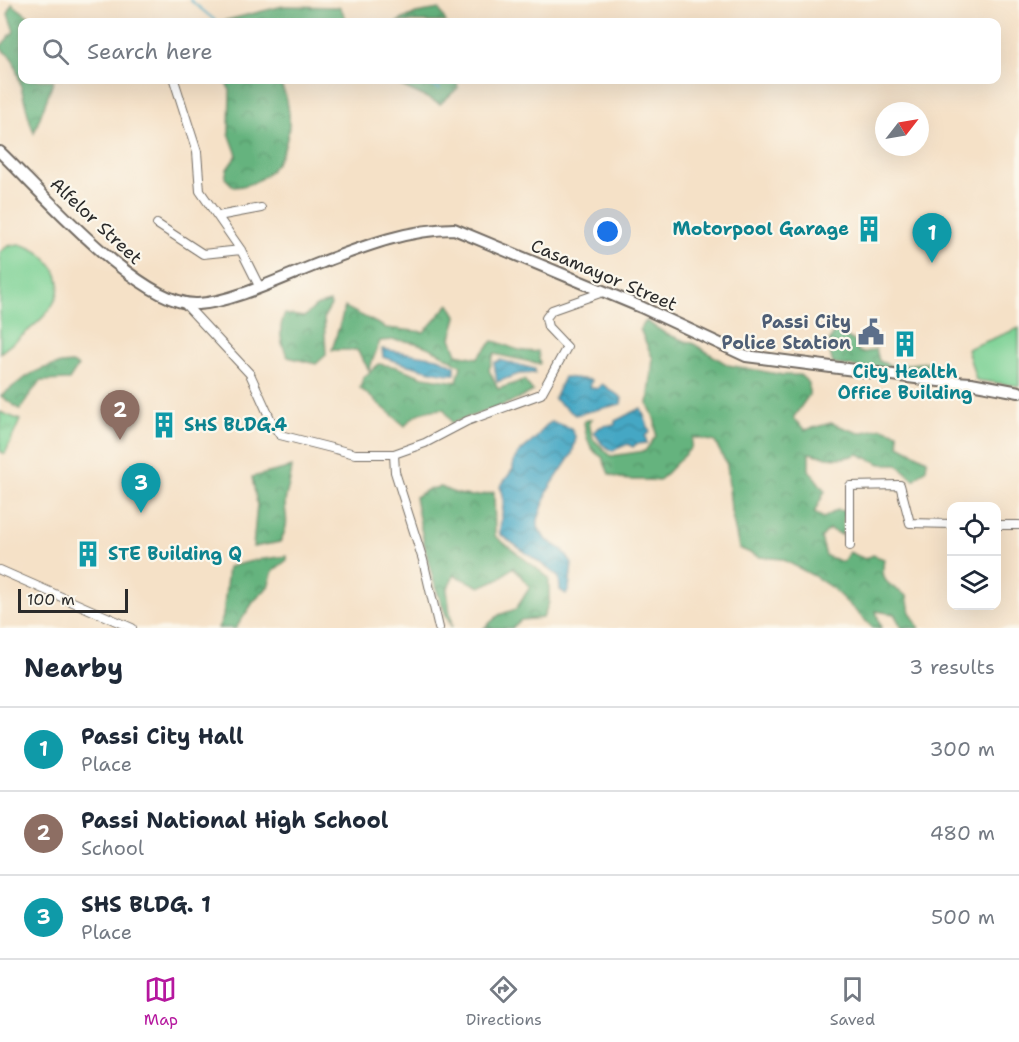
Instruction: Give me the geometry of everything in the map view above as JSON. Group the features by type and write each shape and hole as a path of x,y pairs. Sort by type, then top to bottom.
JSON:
{"street":[{"path":"175,84 197,152 200,191 241,250 259,286"},
{"name":"Alfelor Street","path":"0,152 123,270 141,284 184,303 250,374 280,435 355,454 394,454 425,443 467,421 541,394 567,347 548,327 546,318 552,310 603,292"},
{"path":"218,216 261,208"},
{"path":"157,224 203,254 241,250"},
{"name":"Casamayor Street","path":"184,303 211,303 352,251 409,234 433,229 454,229 746,356 939,381 971,383 1019,392"},
{"path":"394,454 395,472 423,560 439,628"},
{"path":"850,546 850,486 900,485 910,523 947,524"},
{"path":"1001,525 1019,525"},
{"path":"0,570 132,628"}],"green space":[{"path":"12,4 31,18 18,18 18,75 13,60 0,47 14,31 8,14"},
{"path":"283,6 340,7 346,18 235,18"},
{"path":"439,9 444,18 405,18 416,13"},
{"path":"20,84 52,84 34,133"},
{"path":"226,84 280,84 289,112 289,130 277,162 266,175 252,183 234,187 225,178 227,169 237,155 229,133 230,90"},
{"path":"398,84 458,84 458,88 440,104"},
{"path":"19,244 38,252 50,262 59,280 58,293 53,305 44,316 0,353 0,252 8,246"},
{"path":"330,302 331,305 324,317 326,355 316,364 288,357 281,336 281,325 285,314 304,317 316,306"},
{"path":"449,304 457,317 451,338 457,354 477,358 493,341 520,350 538,351 540,364 494,354 489,370 498,389 524,380 533,391 504,405 452,423 444,409 422,413 405,426 360,388 363,378 379,364 397,367 423,377 457,382 461,366 423,345 392,340 380,341 369,370 357,350 332,350 345,307 386,328 424,332"},
{"path":"646,321 666,334 694,344 728,365 783,375 800,375 809,383 809,395 793,418 805,430 831,423 859,433 882,428 898,433 899,445 927,460 926,469 914,480 897,464 881,464 858,454 839,458 809,453 809,470 825,491 814,513 824,518 837,510 844,511 842,535 829,529 821,538 826,556 843,562 849,552 865,559 873,555 884,559 883,573 887,582 907,596 910,612 919,628 902,628 894,614 876,611 881,628 873,628 832,588 814,576 782,559 759,557 739,548 731,511 727,465 715,442 693,437 691,448 659,481 628,480 609,474 602,457 594,451 588,441 584,421 592,419 589,423 593,439 611,456 645,451 656,436 655,420 648,404 653,359 640,329"},
{"path":"1019,328 1019,386 976,380 967,349"},
{"path":"835,330 856,342 858,351 863,353 876,349 879,361 892,366 928,362 937,367 937,377 833,364 828,345"},
{"path":"72,363 78,366 69,380 41,381 20,410 1,396 42,369"},
{"path":"0,412 20,420 5,454 0,451"},
{"path":"292,467 285,503 287,522 284,534 280,542 253,547 257,504 252,477"},
{"path":"441,487 467,496 494,492 495,536 549,578 549,602 543,618 521,620 512,628 484,628 499,615 516,609 530,587 513,567 500,578 480,587 454,575 447,590 452,628 434,581 415,497 429,489"},
{"path":"287,556 287,560 273,571 268,587 254,601 236,628 218,628 223,617 228,567"}],"water":[{"path":"382,349 438,358 455,366 455,374 431,371 383,357"},
{"path":"500,360 535,369 535,373 519,374 497,382 494,363"},
{"path":"564,377 592,380 590,387 597,389 602,384 622,398 621,404 575,415 554,399"},
{"path":"641,408 650,432 645,436 647,443 636,444 633,447 628,444 612,451 602,444 594,432 596,429 615,425 615,421"},
{"path":"552,422 571,428 576,438 572,454 548,490 538,520 538,527 545,539 563,550 572,564 569,589 566,594 560,590 559,578 554,573 500,534 503,498 500,487 513,469 517,455 535,439 544,427"}],"waterway":[{"path":"190,0 212,18"},
{"path":"429,84 440,89"}],"place":[{"name":"Motorpool Garage","path":"869,229"},
{"name":"Passi City Hall","path":"932,263"},
{"name":"Passi City Police Station","path":"871,332"},
{"name":"City Health Office Building","path":"905,344"},
{"name":"SHS BLDG.4","path":"164,425"},
{"name":"Passi National High School","path":"120,440"},
{"name":"SHS BLDG. 1","path":"141,513"},
{"name":"STE Building Q","path":"88,554"}]}
